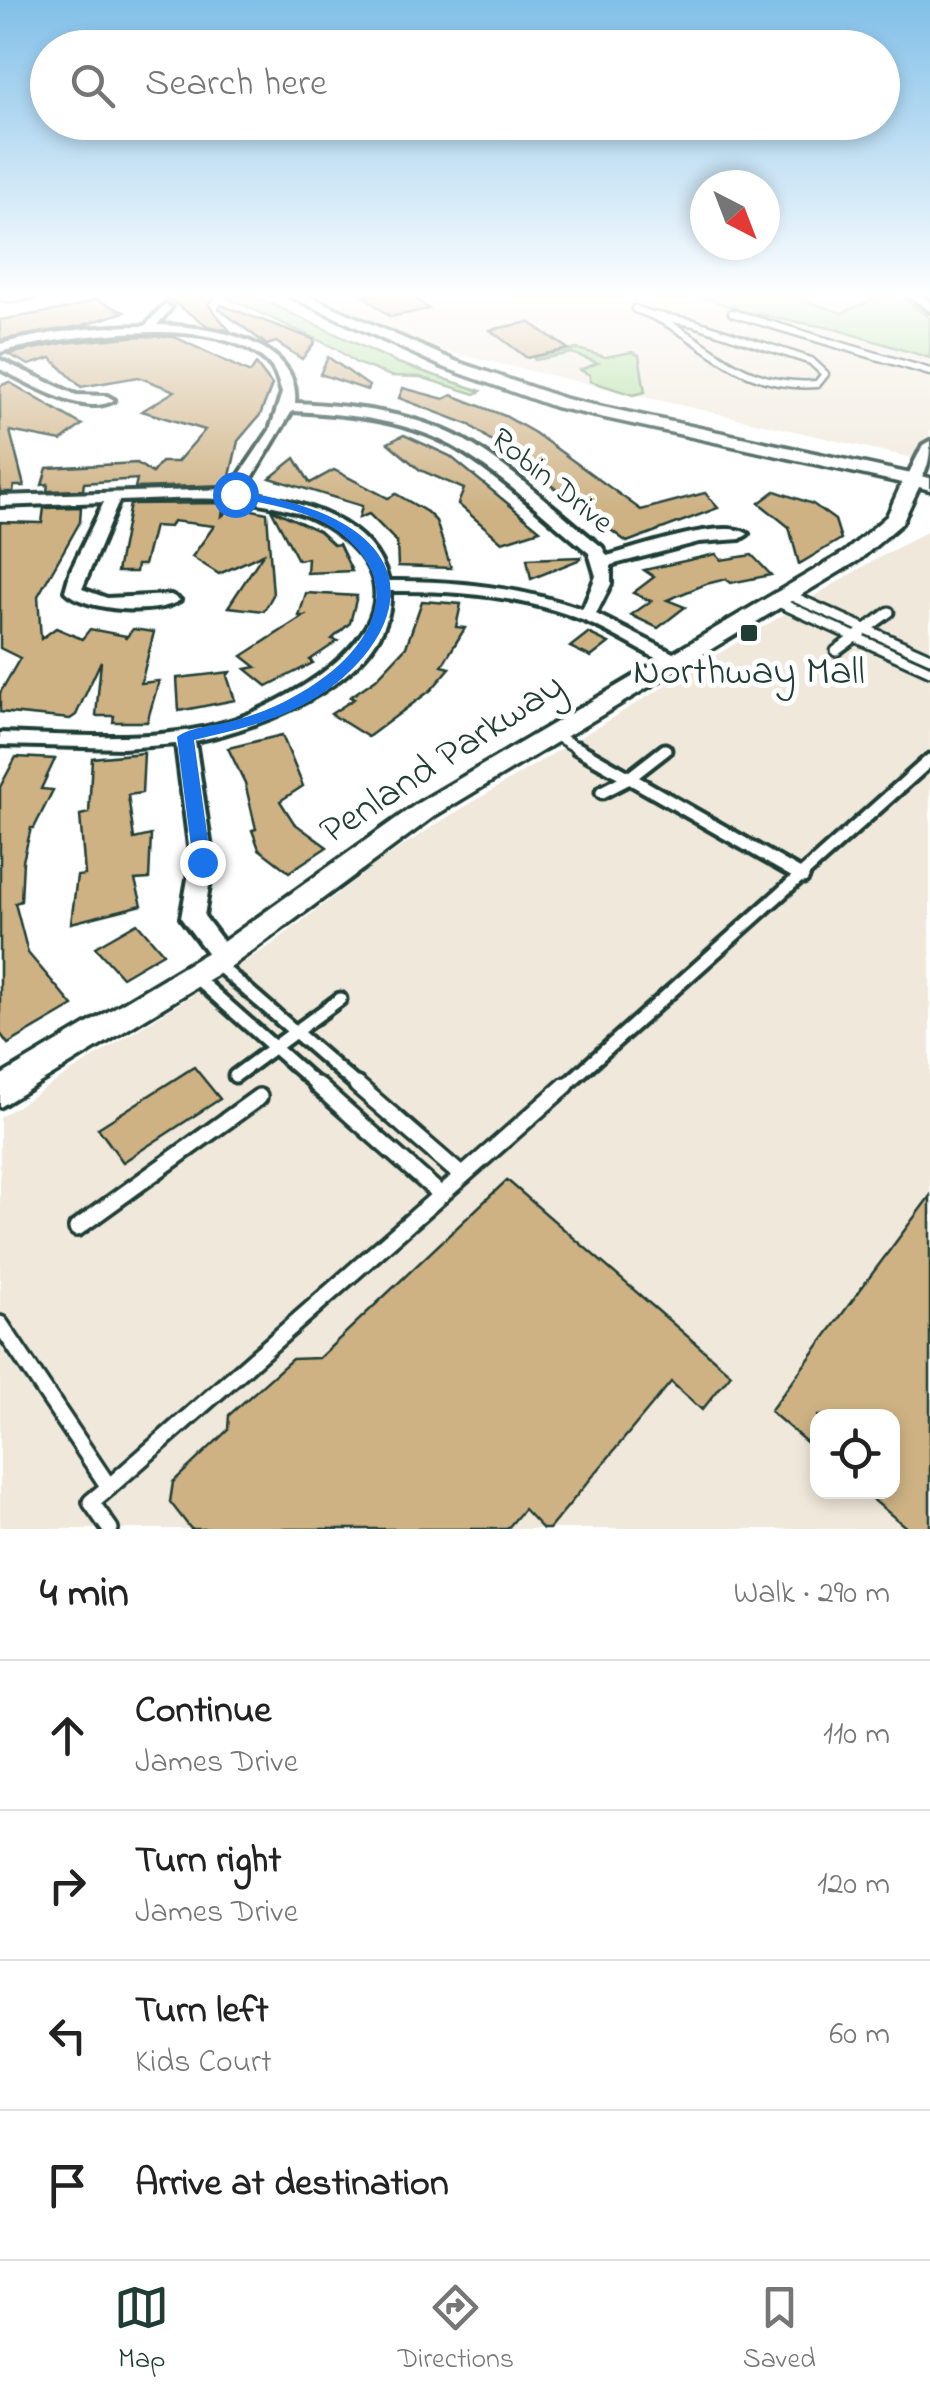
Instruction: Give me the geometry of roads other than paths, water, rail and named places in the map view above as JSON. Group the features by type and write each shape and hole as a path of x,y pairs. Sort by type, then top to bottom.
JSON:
{"street":[{"path":"5,366 74,400 106,400"},
{"path":"235,494 289,407 285,376 275,366"},
{"path":"458,366 561,402 921,483 930,445"},
{"name":"Robin Drive","path":"289,407 395,419 448,437 470,450 596,550 604,562 602,594 586,615"},
{"name":"Penland Parkway","path":"0,1093 210,965 293,909 376,842 852,556 883,532 921,483"},
{"path":"0,501 235,494 300,508 342,528 372,556 385,586 378,626 363,651 338,675 297,702 242,724 185,737 125,742 0,739"},
{"path":"113,498 101,532 74,580 73,591 82,598 100,602 171,600"},
{"path":"604,562 699,537 740,534"},
{"path":"385,586 471,589 586,615 675,661"},
{"path":"185,737 202,862 192,918 210,965"}],"lane":[{"path":"733,366 787,388 817,384 825,374 817,366"},
{"path":"782,598 868,629 930,658"},
{"path":"782,598 930,672"},
{"path":"836,652 889,612"},
{"path":"552,734 803,877"},
{"path":"602,792 629,778 664,750"},
{"path":"110,1529 91,1502 803,877 930,760"},
{"path":"210,965 295,1031 462,1176"},
{"path":"210,965 274,1047 441,1195"},
{"path":"235,1076 340,999"},
{"path":"77,1228 259,1098"},
{"path":"0,1324 110,1487"}],"place":[{"name":"Northway Mall","path":"749,633"}]}
